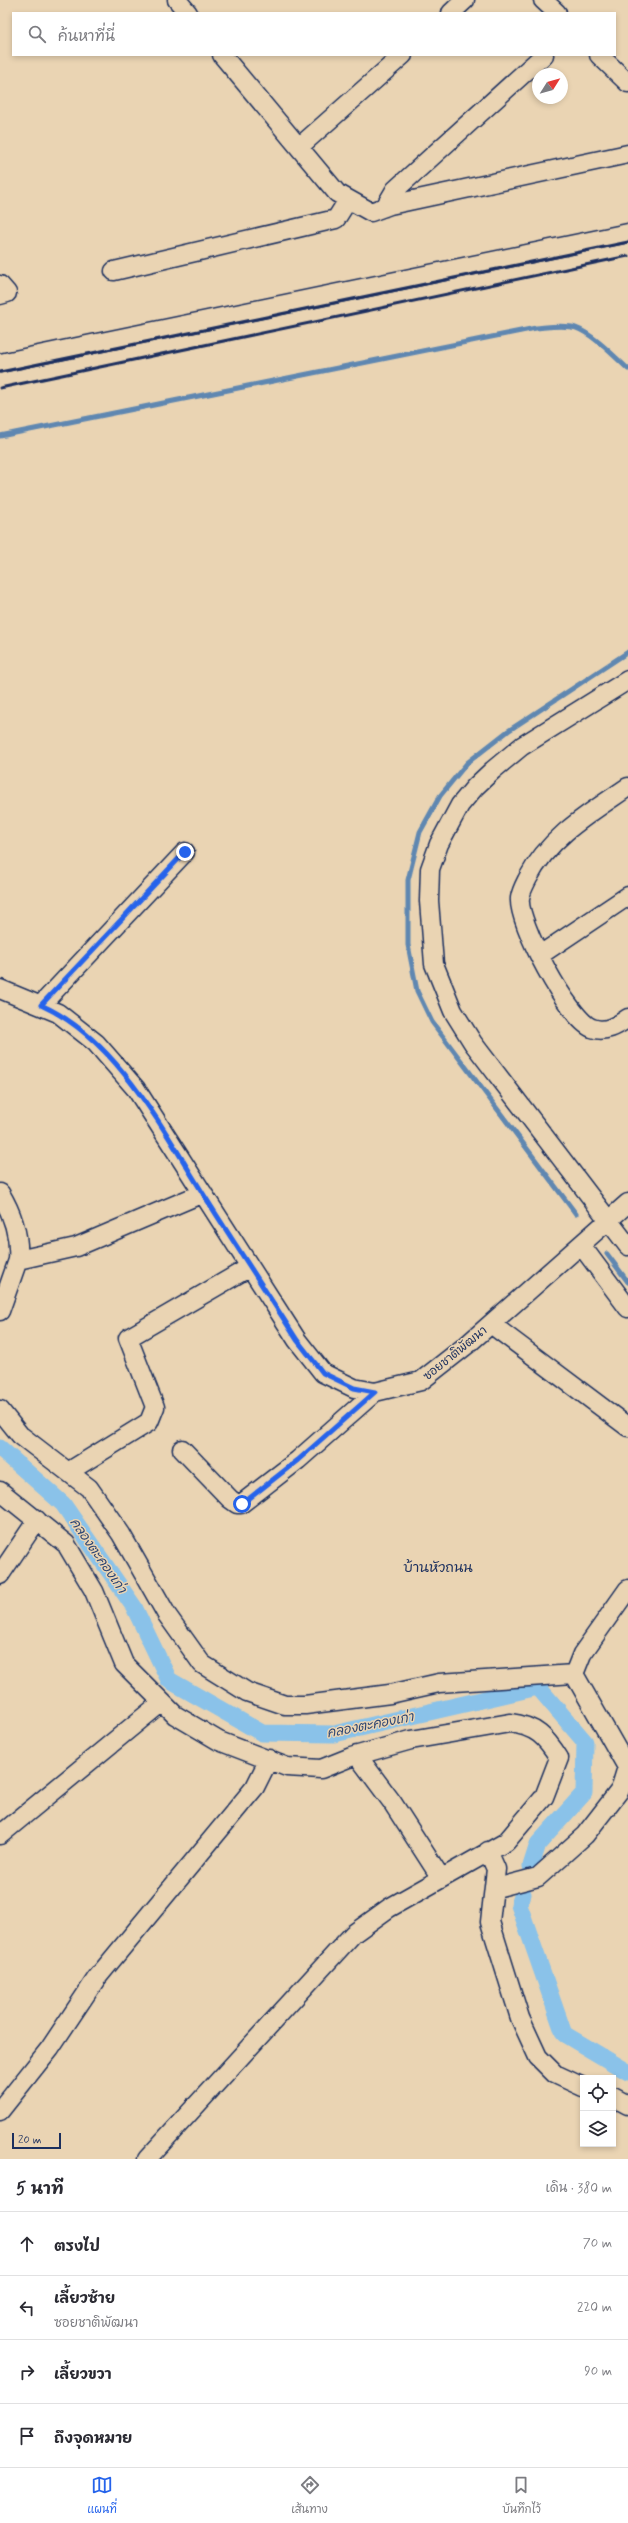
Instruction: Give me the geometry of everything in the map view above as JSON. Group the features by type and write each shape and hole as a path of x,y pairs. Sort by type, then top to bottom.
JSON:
{"street":[{"path":"177,0 187,12"},
{"path":"452,12 465,0"},
{"path":"543,0 556,12"},
{"path":"223,56 337,193 371,212 385,207 628,154"},
{"path":"299,147 402,56"},
{"path":"385,207 395,190 543,56"},
{"path":"600,56 628,84"},
{"path":"114,271 336,219 348,200"},
{"path":"0,363 628,233"},
{"path":"0,285 7,293 0,295"},
{"path":"628,680 522,746 475,786 460,805 439,844 430,869 429,901 431,942 434,964 441,985 453,1012 473,1043 628,1246"},
{"path":"628,787 577,821 543,853 535,864 520,898 522,914 540,955 570,1010 583,1024 593,1029 605,1030 618,1025 628,1018"},
{"path":"41,1005 185,852"},
{"path":"540,955 628,896"},
{"name":"ซอยชาติพัฒนา","path":"0,989 58,1013 96,1043 136,1089 297,1340 323,1373 354,1388 375,1392 421,1382 492,1324 628,1203"},
{"path":"0,1192 6,1202 20,1243 18,1260 0,1311"},
{"path":"18,1260 82,1244 202,1193"},
{"path":"581,1245 628,1308"},
{"path":"68,1472 149,1422 155,1407 128,1338 250,1267"},
{"path":"492,1324 628,1427"},
{"path":"182,1449 230,1499 237,1504 242,1504 298,1460 375,1392"},
{"path":"0,1410 20,1435 89,1488 121,1534 167,1615 202,1664 248,1692 285,1705 305,1705 390,1694 439,1683 574,1674"},
{"path":"0,1491 66,1544 94,1591 124,1664 175,1715 219,1742 269,1759 287,1767 321,1769 357,1755 411,1740 510,1723 526,1724 548,1740 559,1758 544,1797 506,1842 390,1908 353,1934 147,2159"},
{"path":"0,1576 38,1520"},
{"path":"574,1674 582,1654 628,1589"},
{"path":"496,1888 538,1877 584,1835 620,1790 628,1766 574,1674"},
{"path":"0,1835 162,1702"},
{"path":"357,1755 392,1802 441,1878"},
{"path":"0,2111 50,2048 96,1979 255,1787 269,1759"},
{"path":"488,1851 496,1869 496,1888 490,1922 520,2018 538,2056 555,2074 580,2086"},
{"path":"616,2099 628,2105"}],"waterway":[{"path":"0,436 536,328 561,326 576,328 583,331 596,340 628,369"},
{"path":"576,1214 432,1022 417,991 408,945 408,880 420,832 440,796 467,763 508,731 628,652"},
{"path":"607,1254 628,1282"},
{"name":"คลองตะคองเก่า","path":"0,1448 63,1504 134,1607 169,1680 262,1733 334,1734 538,1687 585,1742 584,1793 538,1844 531,1866"},
{"name":"คลองตะคองเก่า","path":"523,1894 519,1905 564,2034 628,2072"}],"railway":[{"path":"0,372 628,242"},
{"path":"0,388 628,256"}],"district":[{"name":"บ้านหัวถนน","path":"438,1567"}],"route":[{"path":"185,852 41,1005 58,1013 96,1043 136,1089 297,1340 323,1373 354,1388 375,1392 298,1460 242,1504"}]}
